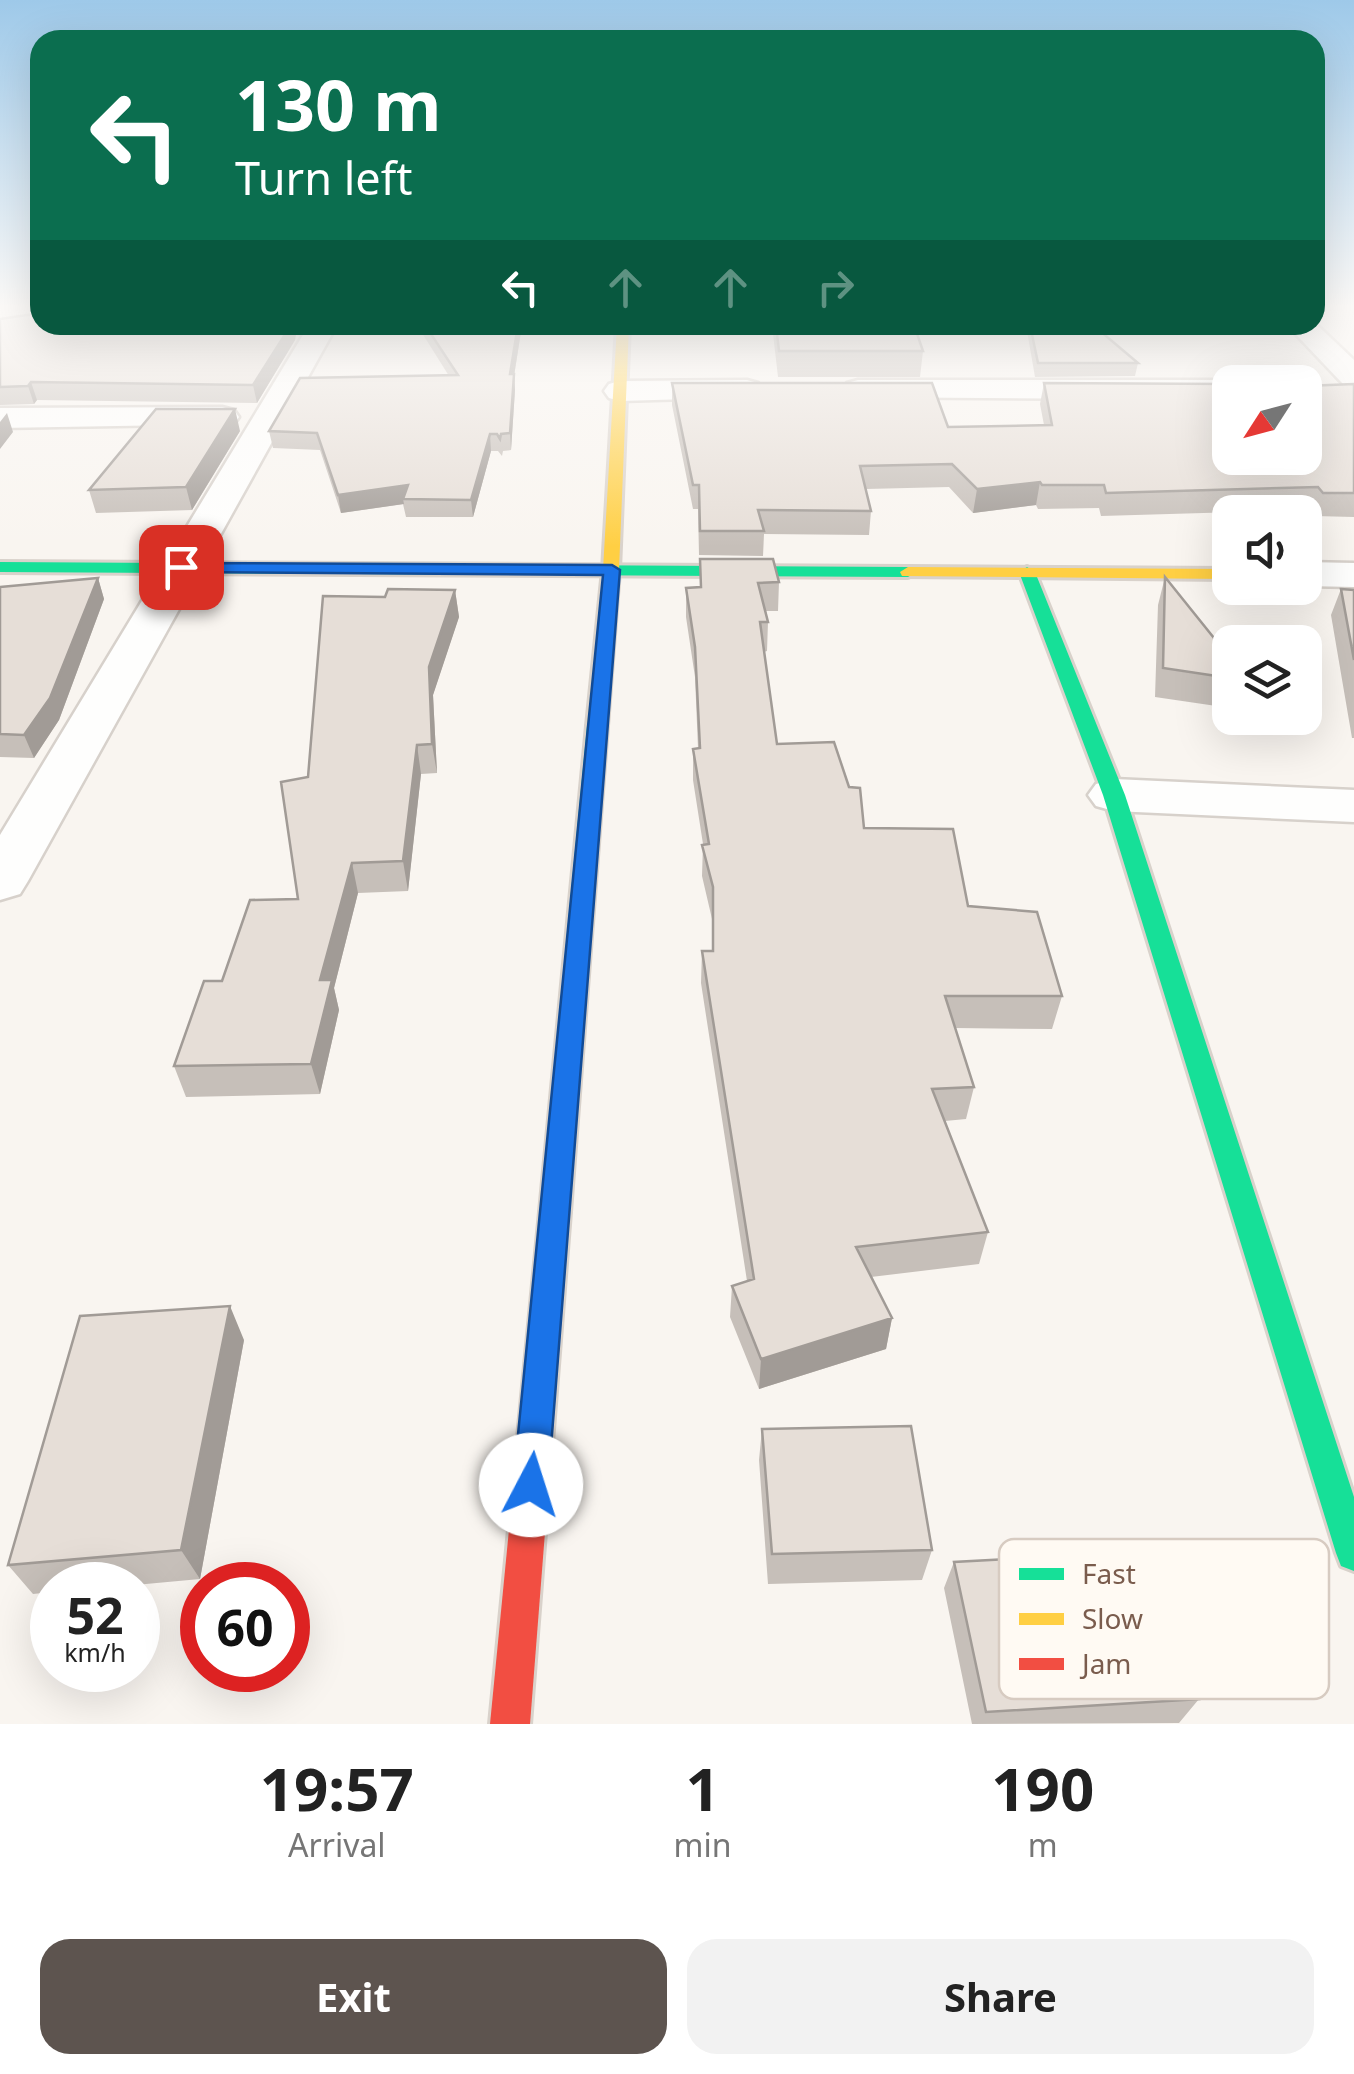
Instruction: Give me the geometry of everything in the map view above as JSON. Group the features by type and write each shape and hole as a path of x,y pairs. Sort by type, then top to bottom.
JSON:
{"street":[{"path":"0,881 19,815 181,567 287,385"},
{"path":"510,1724 612,570 620,385"},
{"path":"620,390 778,390"},
{"path":"837,390 1212,390"},
{"path":"1322,390 1354,390"},
{"path":"0,418 268,417"},
{"path":"0,567 1212,574"},
{"path":"1027,572 1114,795 1354,1553"},
{"path":"1322,574 1354,575"},
{"path":"1114,795 1354,806"}],"building":[{"path":"296,385 513,385 510,433 501,434 500,439 497,434 490,434 471,500 403,499 408,485 338,495 317,433 269,431"},
{"path":"673,385 933,385 948,427 1052,425 1044,385 1212,385 1212,475 1322,475 1322,385 1354,385 1354,493 1323,493 1318,487 1106,493 1104,485 1040,482 977,489 952,464 860,466 871,511 758,510 764,531 700,531 699,485 693,485"},
{"path":"156,409 235,409 186,487 89,490"},
{"path":"700,559 773,559 779,582 758,583 768,622 760,622 777,744 834,742 849,787 860,788 864,828 953,829 968,906 1037,912 1062,996 945,996 974,1087 932,1089 988,1232 856,1247 892,1318 761,1359 732,1286 754,1279 702,951 713,951 713,887 702,845 709,844 693,749 700,748 695,647 686,588 701,587"},
{"path":"1165,577 1212,636 1212,675 1163,668"},
{"path":"98,578 50,698 24,735 0,734 0,587"},
{"path":"388,589 455,590 429,667 432,744 417,745 403,861 352,863 320,980 332,980 311,1064 174,1066 204,981 222,981 250,900 298,899 281,782 308,777 323,596 385,597"},
{"path":"1341,589 1354,590 1354,660"},
{"path":"230,1306 181,1550 8,1565 80,1316"},
{"path":"911,1426 932,1550 772,1554 762,1429"},
{"path":"999,1559 999,1699 1199,1699 986,1712 954,1562"}],"traffic: fast":[{"path":"0,567 908,572"},
{"path":"1027,572 1114,795 1354,1553"},
{"path":"555,1212 597,726"}],"traffic: slow":[{"path":"597,726 611,570 620,385"},
{"path":"908,572 1212,574"}],"traffic: jam":[{"path":"510,1724 555,1212"}],"route":[{"path":"181,567 612,570 531,1485"}]}
